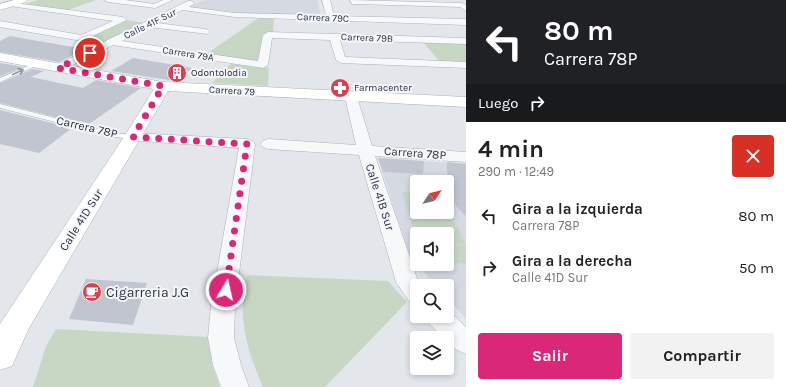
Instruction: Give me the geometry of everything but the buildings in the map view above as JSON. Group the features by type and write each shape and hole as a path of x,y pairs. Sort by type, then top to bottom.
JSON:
{"street":[{"path":"0,7 23,0"},
{"path":"108,0 156,6 169,0"},
{"name":"Calle 41F Sur","path":"58,68 198,0"},
{"path":"326,0 331,18"},
{"path":"355,1 464,7"},
{"path":"0,24 82,38 123,20 10,4"},
{"name":"Carrera 79C","path":"181,8 235,15 466,22"},
{"path":"149,24 205,32"},
{"name":"Carrera 79B","path":"264,65 268,35 466,41"},
{"path":"334,37 341,60 466,65"},
{"name":"Carrera 79A","path":"112,42 264,65"},
{"name":"Carrera 79","path":"2,59 163,86 466,102"},
{"name":"Calle 41D Sur","path":"0,355 18,320 133,137 163,86"},
{"name":"Calle 41B Sur","path":"351,97 365,150 410,285"},
{"name":"Carrera 78P","path":"133,137 247,144 223,306 221,338 226,365 235,387"},
{"name":"Carrera 78P","path":"268,144 466,157"},
{"path":"445,323 457,336 466,342"}],"lane":[{"path":"0,80 37,64"},
{"name":"Carrera 78P","path":"0,106 114,135 133,137"}],"shaded area":[{"path":"204,0 318,0 320,15 239,13 189,7"},
{"path":"378,158 466,164 466,318 454,306 454,279 430,279 423,271 454,271 454,227 410,227 410,254"}],"green space":[{"path":"38,0 96,0 68,10 25,4"},
{"path":"260,17 274,18 273,33 260,66 269,68 268,86 212,83 236,59 205,55"},
{"path":"126,20 146,23 108,42 85,38"},
{"path":"423,42 466,43 466,63 440,62"},
{"path":"402,192 410,193 410,217"},
{"path":"411,219 454,219 466,245 454,244 454,227 413,227"},
{"path":"454,245 466,246 466,264 454,263"},
{"path":"247,275 388,281 407,302 325,387 263,387 248,346 243,319 244,291"},
{"path":"56,329 210,337 212,365 220,387 33,387 46,346"}],"place":[{"name":"Odontolodia","path":"177,73"},
{"name":"Farmacenter","path":"340,88"},
{"name":"Cigarreria J.G","path":"92,292"}],"route":[{"path":"90,53 58,68 163,86 133,137 247,144 226,290"}]}
